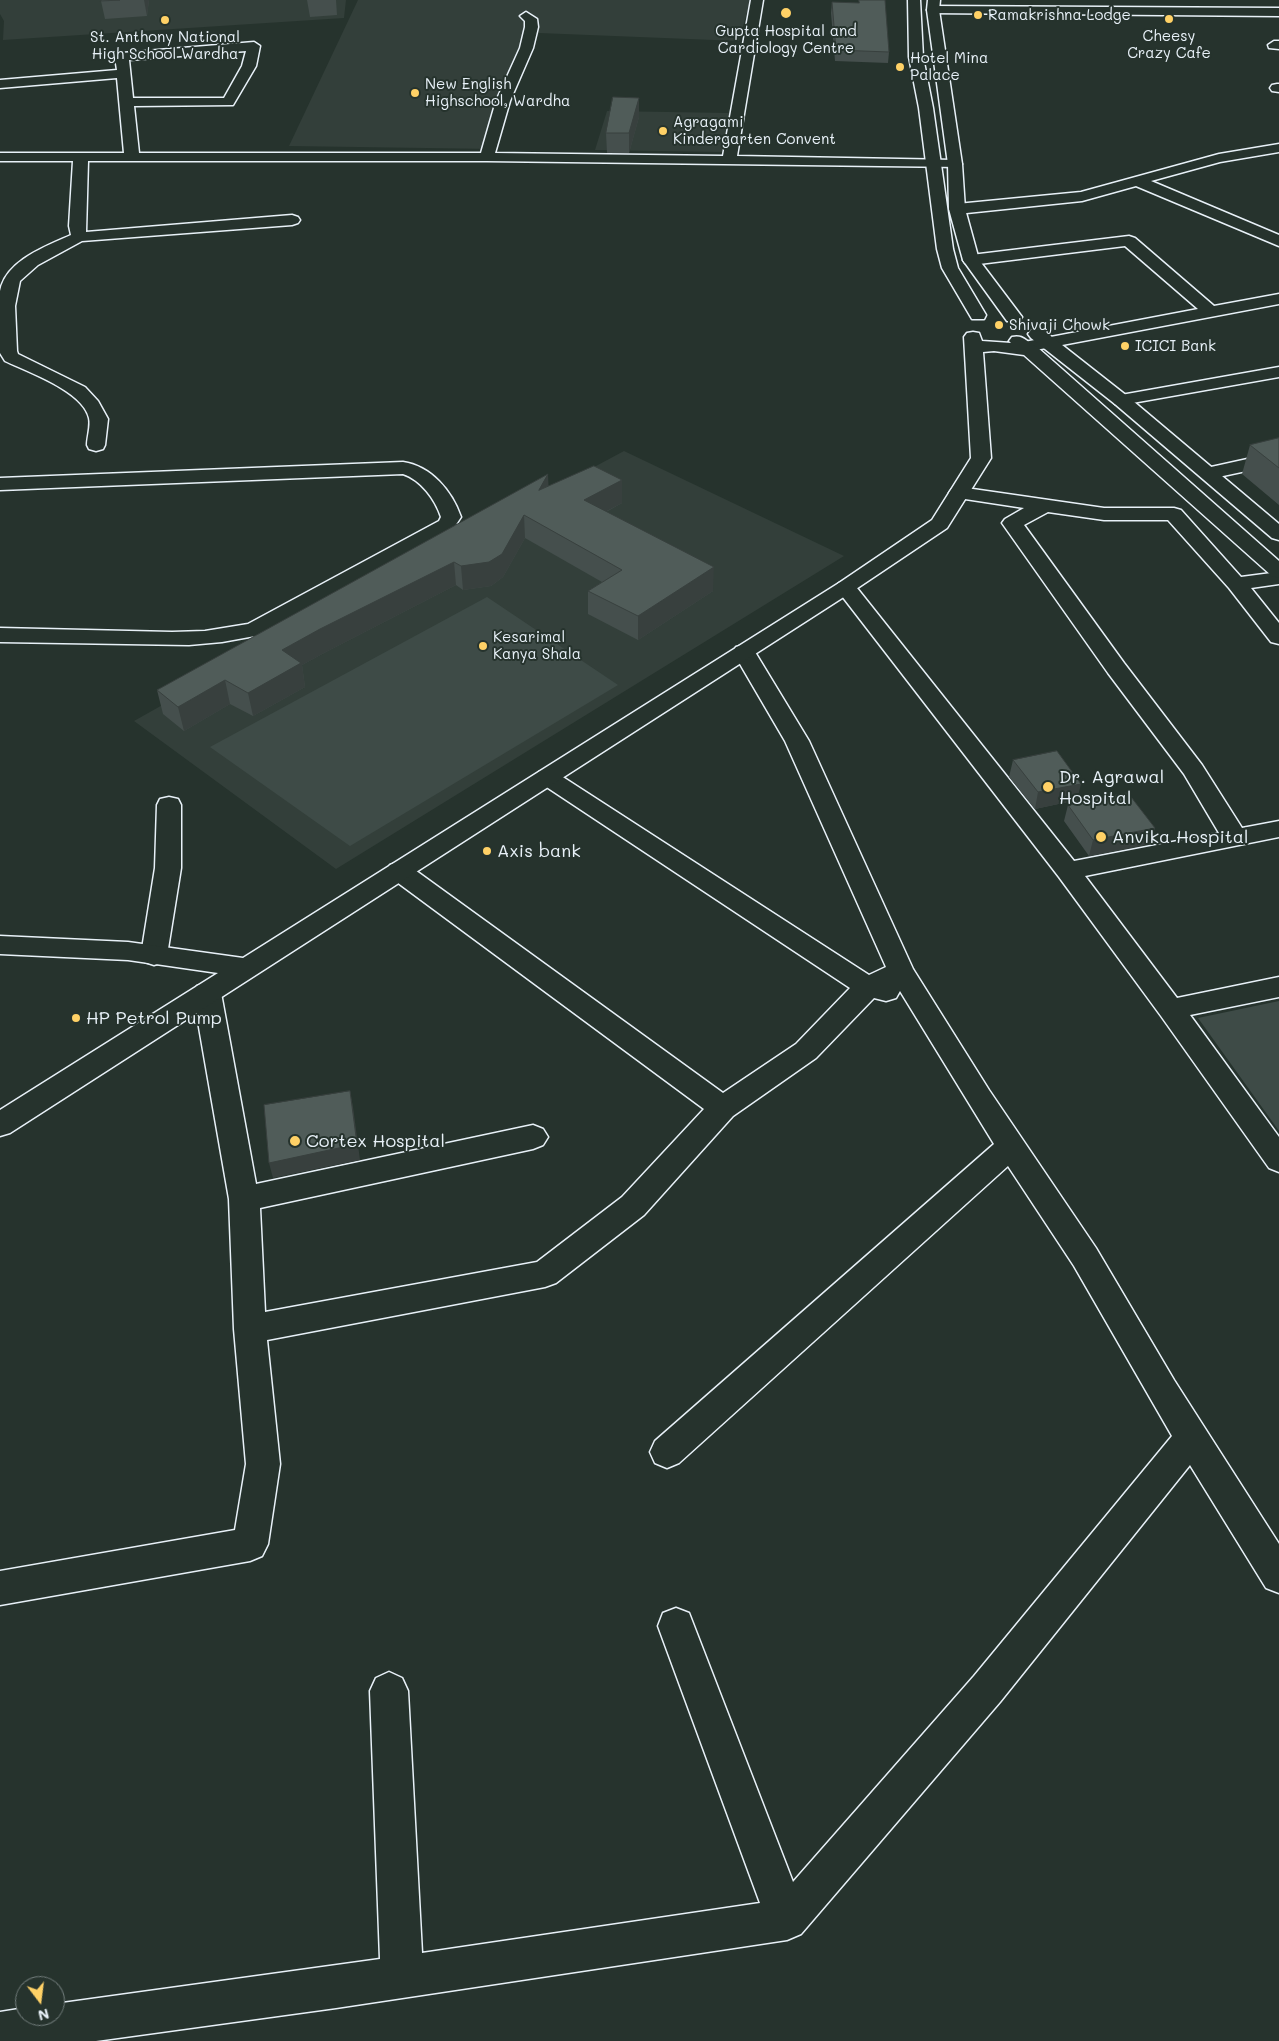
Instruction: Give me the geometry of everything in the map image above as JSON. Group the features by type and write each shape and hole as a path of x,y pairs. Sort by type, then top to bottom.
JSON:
{"street":[{"path":"729,161 757,0"},
{"path":"0,1125 846,587 940,524 981,458 975,333 947,258 926,108 916,57 914,0"},
{"path":"1150,0 1158,12"},
{"path":"1013,316 971,260 957,209 955,164 933,5 1037,6 1158,12 1279,12"},
{"path":"487,157 503,101 529,39 532,22 526,16"},
{"path":"128,102 228,102 249,66 254,46 122,57 132,155"},
{"path":"0,84 124,73"},
{"path":"957,209 1082,196 1219,158 1279,148"},
{"path":"0,157 132,155 487,157 955,164"},
{"path":"79,237 81,156"},
{"path":"1137,181 1279,242"},
{"path":"96,445 99,419 92,405 79,391 11,357 8,351 7,306 12,280 17,273 45,253 79,237 292,220"},
{"path":"971,260 1129,241 1210,312"},
{"path":"975,333 994,346 1030,342 1279,299"},
{"path":"975,333 993,313 1013,316 1021,320 1030,342 1279,572"},
{"path":"1030,342 1121,400 1279,534"},
{"path":"1121,400 1279,372"},
{"path":"1208,473 1279,458"},
{"path":"0,484 395,468 410,469 420,474 449,507 451,517 446,525 255,628 235,634 170,639 0,635"},
{"path":"959,493 1104,514 1174,514 1206,506"},
{"path":"1044,506 1012,523 1116,668 1194,770 1235,838"},
{"path":"1174,514 1236,584 1279,637"},
{"path":"1236,584 1279,578"},
{"path":"846,587 1068,871 1171,1008 1279,1160"},
{"path":"744,652 797,741 901,971 1011,1146 1085,1257 1192,1437 1279,1576"},
{"path":"546,778 868,987 918,998"},
{"path":"154,955 168,868 169,805"},
{"path":"1068,871 1279,829"},
{"path":"399,871 722,1108"},
{"path":"0,945 128,951 248,968"},
{"path":"250,1329 545,1274 633,1206 722,1108 806,1051 868,987 901,971"},
{"path":"1171,1008 1279,987"},
{"path":"0,1588 250,1544 263,1464 250,1329 244,1199 207,993"},
{"path":"244,1199 532,1136"},
{"path":"667,1452 1011,1146"},
{"path":"0,2033 787,1920 987,1689 1192,1437"},
{"path":"676,1626 787,1920"},
{"path":"389,1691 402,1976"}],"shaded area":[{"name":"St. Anthony National High School Wardha","path":"0,0 346,0 344,18 3,40 4,21 0,14"},
{"name":"New English Highschool, Wardha","path":"358,0 749,0 749,5 739,41 539,33 494,149 289,146"},
{"name":"Agragami Kindergarten Convent","path":"607,111 730,113 722,152 595,150"},
{"name":"Kesarimal Kanya Shala","path":"624,451 844,556 336,869 134,721 402,570"},
{"path":"487,597 618,685 350,846 210,747"},
{"path":"1279,1001 1279,1131 1198,1018"}],"building":[{"path":"859,0 885,0 889,52 836,50 832,2 859,3"},
{"path":"613,97 639,98 629,133 606,133"},
{"path":"1279,438 1279,468 1250,445"},
{"path":"594,466 622,480 584,500 714,567 638,616 588,591 622,570 524,515 502,554 489,562 461,566 454,562 320,629 282,650 301,663 248,693 225,680 178,707 157,690 548,474 539,490"},
{"path":"1057,751 1081,784 1038,792 1013,760"},
{"path":"1128,793 1155,828 1093,840 1068,805"},
{"path":"350,1091 357,1144 269,1163 264,1105"}],"place":[{"name":"Gupta Hospital and Cardiology Centre","path":"786,13"},
{"name":"Ramakrishna Lodge","path":"978,15"},
{"name":"Cheesy Crazy Cafe","path":"1169,19"},
{"name":"St. Anthony National High School Wardha","path":"165,20"},
{"name":"Hotel Mina Palace","path":"900,67"},
{"name":"New English Highschool, Wardha","path":"415,93"},
{"name":"Agragami Kindergarten Convent","path":"663,131"},
{"name":"Shivaji Chowk","path":"999,325"},
{"name":"ICICI Bank","path":"1125,346"},
{"name":"Kesarimal Kanya Shala","path":"483,646"},
{"name":"Dr. Agrawal Hospital","path":"1048,787"},
{"name":"Anvika Hospital","path":"1101,837"},
{"name":"Axis bank","path":"487,851"},
{"name":"HP Petrol Pump","path":"76,1018"},
{"name":"Cortex Hospital","path":"295,1141"}]}
